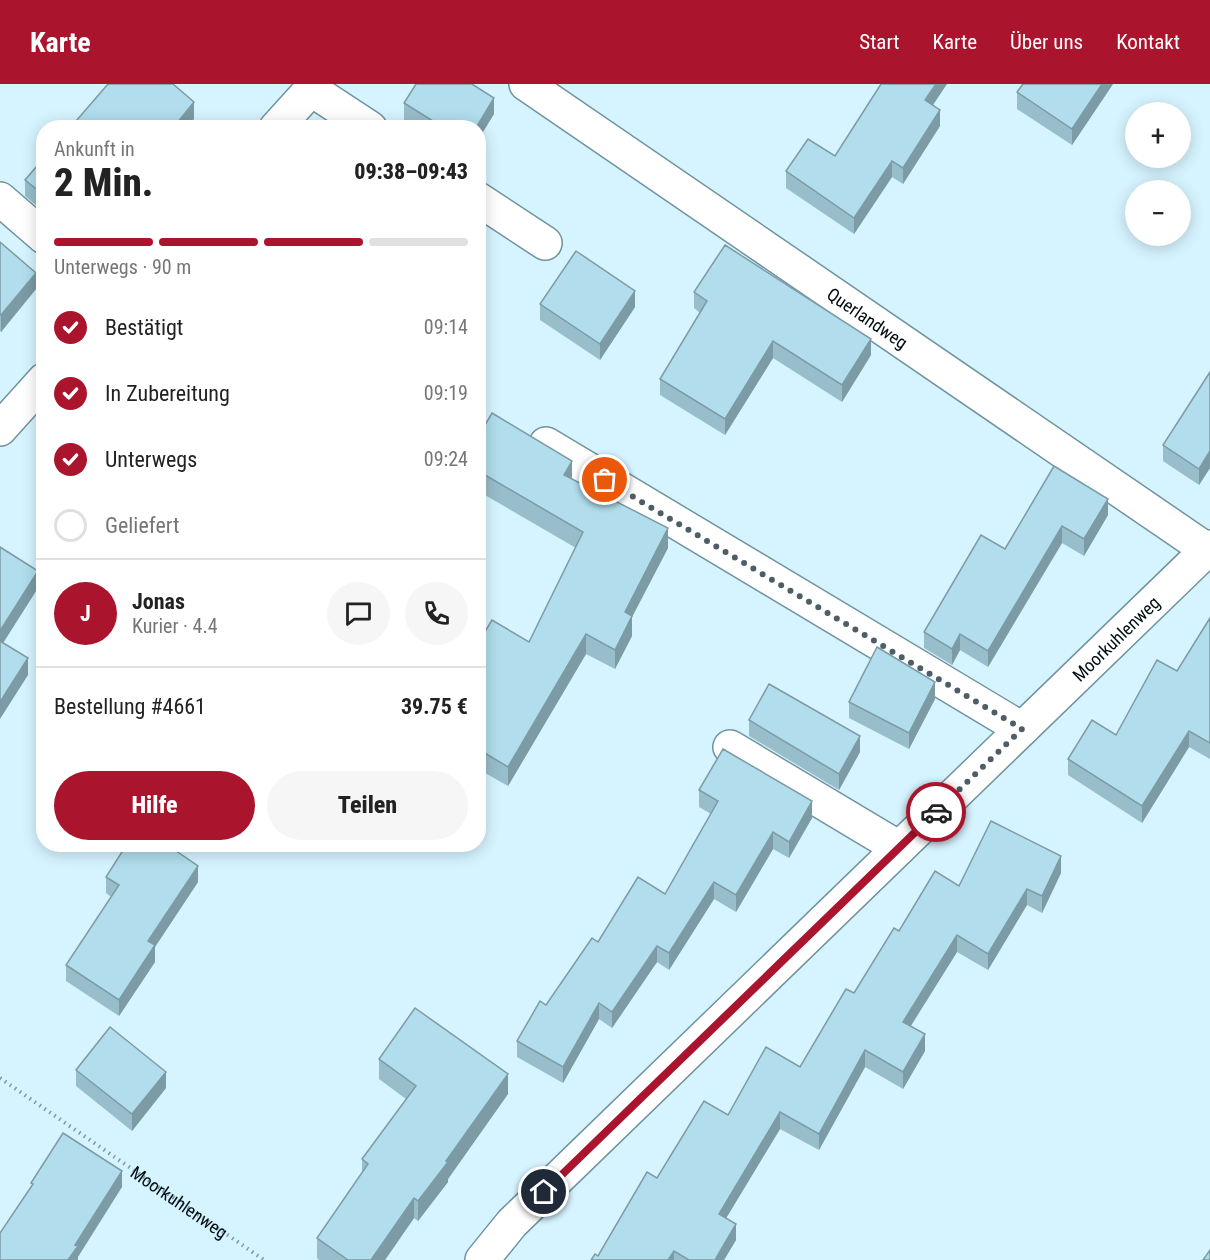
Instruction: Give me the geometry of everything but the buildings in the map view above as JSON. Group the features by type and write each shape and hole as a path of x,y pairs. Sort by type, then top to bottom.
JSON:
{"street":[{"name":"Querlandweg","path":"526,84 1209,550"},
{"path":"283,120 314,87 358,120"},
{"path":"0,199 36,230"},
{"path":"486,204 545,243"},
{"path":"0,429 36,390"},
{"path":"546,444 1022,729"},
{"name":"Moorkuhlenweg","path":"482,1260 512,1223 1209,550"},
{"path":"729,747 899,848"}],"path":[{"name":"Moorkuhlenweg","path":"0,1078 264,1260"}],"way so far":[{"path":"605,480 1022,729 936,812"}],"route":[{"path":"544,1192 936,812"}]}
